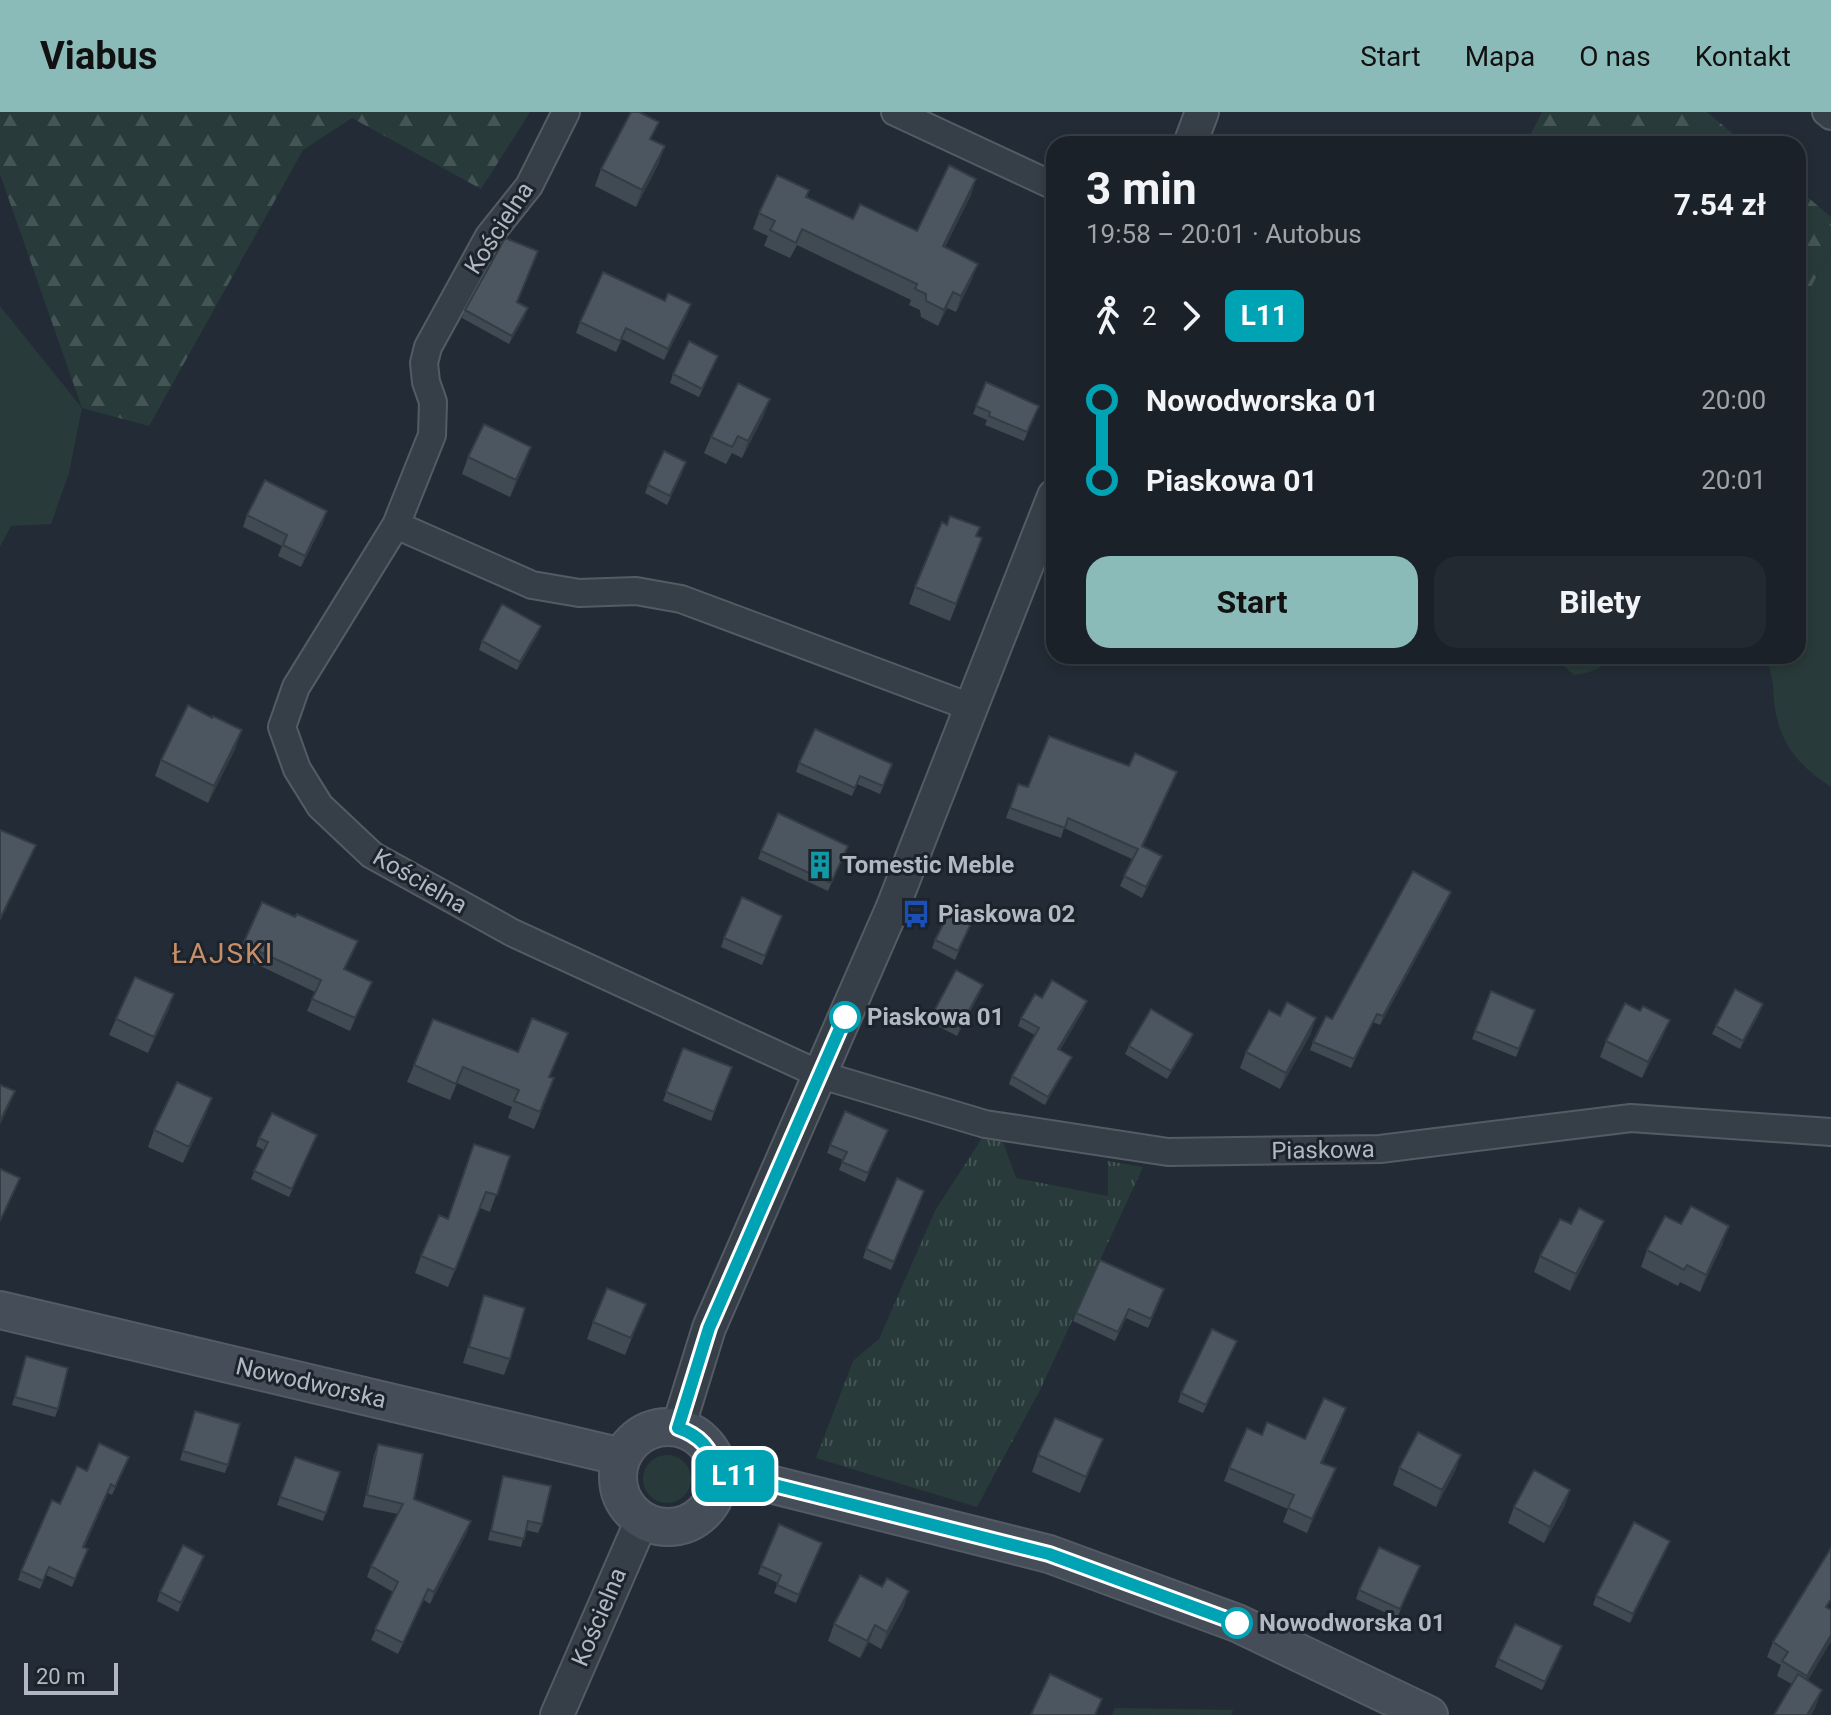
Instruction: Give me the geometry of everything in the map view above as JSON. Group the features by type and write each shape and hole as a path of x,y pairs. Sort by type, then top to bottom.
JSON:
{"main road":[{"name":"Nowodworska","path":"0,1310 622,1457"},
{"path":"661,1427 678,1428 704,1442 711,1451 718,1471 716,1491 707,1509 689,1523 662,1527 642,1520 630,1510 620,1493 618,1472 630,1444 643,1433 661,1427"},
{"path":"718,1471 1049,1554 1237,1623 1429,1715"}],"street":[{"name":"Kościelna","path":"566,112 529,186 489,236 428,347 424,363 433,402 432,435 396,525 296,687 282,727 297,769 320,806 372,855 511,932 821,1075"},
{"path":"895,112 1046,182"},
{"path":"1193,136 1202,112"},
{"path":"678,1428 709,1328 892,909 1046,517"},
{"path":"396,525 532,585 579,593 636,591 681,599 973,708"},
{"name":"Piaskowa","path":"821,1075 985,1124 1168,1152 1380,1149 1631,1118 1831,1132"},
{"name":"Kościelna","path":"557,1715 642,1520"}],"green space":[{"path":"0,112 530,112 481,189 352,118 303,150 149,426 82,408 0,174"},
{"path":"1542,112 1707,112 1736,136 1530,136"},
{"path":"1806,196 1831,217 1831,249 1806,297"},
{"path":"1831,249 1831,787 1804,766 1785,740 1777,718 1768,664 1806,664 1806,297"},
{"path":"0,306 82,408 69,473 51,524 11,526 0,547"},
{"path":"1562,664 1603,664 1590,672 1574,675"},
{"path":"982,1138 1003,1142 1016,1178 1108,1196 1108,1161 1143,1167 1041,1388 977,1507 816,1458 853,1361 879,1339 935,1211"},
{"path":"667,1455 684,1462 691,1479 684,1496 667,1503 650,1496 643,1479 650,1462"},
{"path":"1115,1708 1233,1710 1231,1715 1112,1715"}],"building":[{"path":"631,112 639,112 659,122 650,139 665,146 642,190 601,169"},
{"path":"949,165 976,179 943,246 978,264 961,296 953,292 944,310 926,301 926,294 915,289 917,284 802,229 796,243 770,230 775,221 759,213 777,175 809,190 806,197 853,219 860,204 917,231"},
{"path":"505,238 538,251 517,302 528,308 512,336 465,310"},
{"path":"603,272 665,301 668,293 691,304 668,349 626,328 620,341 580,322"},
{"path":"689,341 718,356 702,389 673,374"},
{"path":"986,382 1039,406 1027,432 989,416 990,412 976,406"},
{"path":"738,383 770,399 748,441 738,436 732,447 711,437"},
{"path":"484,424 531,447 516,480 468,457"},
{"path":"664,451 686,462 670,496 648,485"},
{"path":"265,480 327,511 305,556 283,545 287,535 247,515"},
{"path":"950,516 980,527 976,536 982,538 956,604 915,587 942,522 947,525"},
{"path":"502,604 541,626 520,662 482,641"},
{"path":"188,705 242,730 214,786 161,760"},
{"path":"815,729 892,764 883,786 860,776 855,788 799,763"},
{"path":"1049,736 1129,766 1135,753 1177,772 1142,846 1162,856 1146,887 1124,876 1138,849 1068,818 1065,828 1010,808 1018,784 1028,787"},
{"path":"778,813 848,846 831,883 761,851"},
{"path":"0,830 36,845 0,919"},
{"path":"1413,871 1451,892 1383,1016 1377,1014 1354,1059 1313,1042 1326,1016 1332,1019"},
{"path":"742,897 782,916 765,956 724,938"},
{"path":"262,902 358,941 344,969 372,982 355,1018 312,999 321,980 243,944"},
{"path":"953,905 975,915 958,951 935,940"},
{"path":"956,970 983,985 960,1027 933,1013"},
{"path":"135,977 174,994 154,1037 116,1019"},
{"path":"1052,980 1087,1001 1058,1049 1072,1057 1048,1097 1012,1076 1039,1028 1021,1018 1035,994 1042,998"},
{"path":"1735,989 1763,1004 1743,1041 1716,1026"},
{"path":"1491,991 1535,1010 1519,1049 1475,1031"},
{"path":"1287,1002 1316,1018 1286,1073 1246,1052 1269,1010 1280,1016"},
{"path":"1625,1003 1640,1011 1643,1006 1670,1020 1648,1062 1606,1041"},
{"path":"1151,1009 1193,1034 1171,1071 1129,1046"},
{"path":"532,1018 568,1033 549,1077 554,1078 540,1112 514,1101 519,1090 463,1067 456,1084 414,1065 433,1019 518,1052"},
{"path":"683,1048 732,1067 714,1112 666,1092"},
{"path":"177,1082 212,1098 189,1147 154,1130"},
{"path":"0,1085 15,1091 0,1121"},
{"path":"845,1111 888,1130 868,1173 842,1162 847,1152 830,1145"},
{"path":"272,1113 317,1135 292,1189 254,1171 268,1142 259,1138"},
{"path":"474,1144 510,1156 497,1195 486,1192 455,1270 421,1256 439,1215 448,1219"},
{"path":"0,1169 20,1178 0,1221"},
{"path":"897,1178 924,1191 894,1262 866,1249"},
{"path":"1691,1206 1729,1226 1706,1275 1687,1265 1684,1270 1647,1250 1665,1216 1681,1224"},
{"path":"1579,1208 1604,1221 1576,1274 1540,1256 1560,1219 1571,1224"},
{"path":"1100,1260 1164,1289 1151,1319 1129,1309 1118,1332 1076,1313"},
{"path":"607,1288 646,1304 631,1338 593,1322"},
{"path":"484,1295 525,1308 510,1359 469,1347"},
{"path":"1212,1329 1237,1341 1206,1405 1181,1393"},
{"path":"26,1356 68,1368 58,1409 15,1397"},
{"path":"1324,1398 1346,1408 1321,1463 1336,1468 1312,1519 1288,1508 1294,1495 1229,1468 1247,1428 1262,1435 1267,1422 1305,1439"},
{"path":"195,1411 240,1424 228,1465 183,1451"},
{"path":"1055,1418 1103,1439 1086,1477 1038,1455"},
{"path":"1418,1432 1461,1455 1442,1490 1399,1468"},
{"path":"99,1443 129,1457 115,1487 111,1484 83,1547 88,1549 75,1579 49,1567 43,1581 21,1571 52,1500 60,1504 77,1466 87,1471"},
{"path":"378,1444 423,1454 414,1499 471,1521 434,1592 428,1589 403,1643 375,1629 398,1582 371,1566 403,1504 367,1495"},
{"path":"295,1457 340,1472 326,1513 280,1497"},
{"path":"1534,1470 1570,1490 1550,1527 1514,1507"},
{"path":"503,1476 551,1486 542,1524 528,1521 524,1539 491,1531"},
{"path":"1634,1522 1670,1541 1633,1614 1596,1596"},
{"path":"779,1524 822,1543 799,1595 777,1585 781,1575 761,1566"},
{"path":"183,1545 204,1556 181,1603 160,1592"},
{"path":"1379,1547 1420,1566 1400,1609 1359,1590"},
{"path":"1831,1548 1831,1599 1826,1607 1831,1610 1831,1635 1807,1676 1782,1661 1788,1652 1773,1642"},
{"path":"860,1575 882,1587 887,1578 909,1591 887,1632 875,1625 867,1641 834,1624"},
{"path":"1515,1624 1562,1646 1545,1682 1498,1659"},
{"path":"1050,1674 1102,1699 1095,1715 1031,1714"},
{"path":"1798,1674 1822,1690 1807,1715 1774,1715"}],"bus line":[{"name":"L11","path":"845,1017 709,1328 678,1428 704,1442 718,1471 1049,1554 1237,1623"}],"place":[{"name":"Tomestic Meble","path":"820,865"},
{"name":"Piaskowa 02","path":"916,914"},
{"name":"Piaskowa 01","path":"845,1017"},
{"name":"Nowodworska 01","path":"1237,1623"}],"district":[{"name":"ŁAJSKI","path":"223,953"}]}
